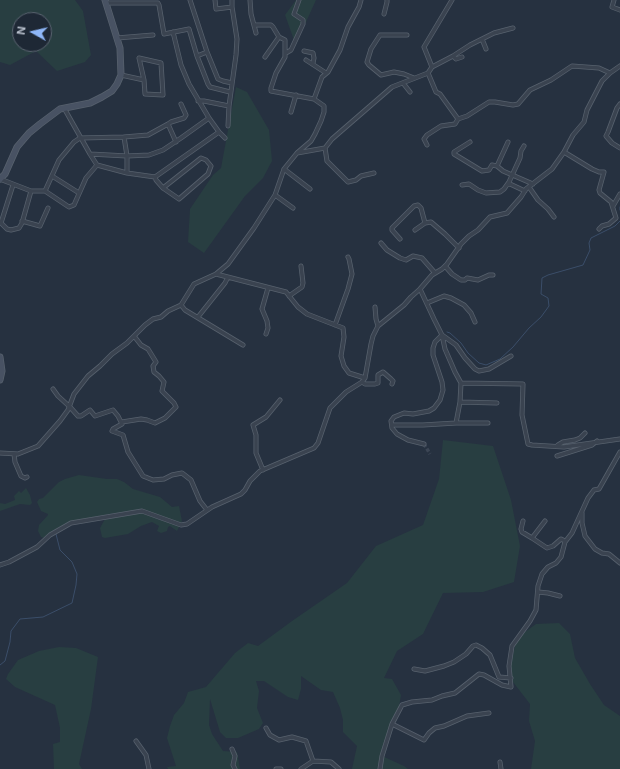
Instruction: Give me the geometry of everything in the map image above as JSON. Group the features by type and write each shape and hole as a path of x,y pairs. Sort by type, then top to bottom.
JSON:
{"main road":[{"path":"0,179 5,174 17,146 53,113 64,108 90,103 112,91 121,75 120,48 105,2"},
{"path":"0,380 2,371 1,359"}],"street":[{"path":"190,0 207,52 218,79 232,83"},
{"path":"214,0 216,8 232,7"},
{"path":"228,126 230,92 237,38 232,0"},
{"path":"250,0 251,14 256,33"},
{"path":"286,53 291,50 303,24 303,20 294,14 299,0"},
{"path":"314,99 322,77 340,50 348,27 359,7 361,0"},
{"path":"384,14 387,0"},
{"path":"432,67 424,47 452,0"},
{"path":"614,0 612,7 620,10"},
{"path":"105,2 158,3 164,34 189,29 197,56 210,87 230,92"},
{"path":"0,453 14,454 38,446 70,407 74,394 88,376 145,325 153,319 180,305 194,284 216,274 228,264 275,195 284,169 298,153 305,148 315,134 324,112 323,104 314,99 271,91 276,73 286,53 285,40 279,37 271,25 254,25"},
{"path":"298,153 325,148 332,139 392,87 428,73 432,67 482,39 513,28"},
{"path":"172,32 181,65 189,84 209,118 225,138"},
{"path":"407,35 380,36 371,49 367,62 368,65 381,75 394,72 414,78"},
{"path":"117,38 153,36"},
{"path":"265,57 279,37"},
{"path":"482,39 486,49"},
{"path":"304,51 313,53 313,63"},
{"path":"197,56 207,52"},
{"path":"453,56 456,59 462,57"},
{"path":"140,58 161,63 163,95 145,94 144,80 140,58"},
{"path":"306,60 313,63 326,73"},
{"path":"427,145 424,139 426,135 441,126 455,124 458,119 467,116 489,102 513,105 520,103 530,90 551,80 572,66 599,68 610,73"},
{"path":"0,565 9,562 37,547 50,536 71,523 142,511 182,525 191,522 207,510 231,497 241,494 250,481 260,471 314,448 318,442 330,408 346,392 364,380 371,344 378,326 404,305 410,296 445,266 469,236 478,230 490,218 507,213 522,197 525,191 552,168 564,152 573,135 584,122 587,110 599,87 610,73 620,66"},
{"path":"428,73 436,92 440,94 458,119"},
{"path":"121,75 144,80"},
{"path":"403,83 410,92"},
{"path":"291,112 296,95"},
{"path":"198,101 229,106"},
{"path":"45,191 59,160 74,142 80,138 124,138 148,135 171,122 184,118 186,115 181,104"},
{"path":"620,104 606,136 612,143 620,148"},
{"path":"64,108 97,165 127,173 155,177 219,132"},
{"path":"90,154 127,156 149,155 163,150 176,142 209,118"},
{"path":"168,124 176,142"},
{"path":"124,138 127,156 127,173"},
{"path":"470,142 454,152 454,154 482,171 488,170 492,165 513,174 531,186 538,200 554,217"},
{"path":"497,166 508,142"},
{"path":"462,185 469,184 486,193 500,192 507,185 513,174 524,146"},
{"path":"325,148 327,161 348,182 356,180 361,176 374,173"},
{"path":"564,152 592,169 599,172 604,172 599,190 600,194 611,202 616,218 609,224 602,226 599,229"},
{"path":"155,177 163,188 179,199 208,174 211,166 206,160 201,158 163,188"},
{"path":"0,179 31,191 45,191 69,207 74,205 86,178 97,165"},
{"path":"284,169 310,189"},
{"path":"52,176 79,192"},
{"path":"507,185 510,184 525,191"},
{"path":"13,185 1,223 7,228 19,228 31,191"},
{"path":"612,206 620,194"},
{"path":"275,195 293,208"},
{"path":"400,239 392,228 414,206 418,205 421,208 425,223"},
{"path":"22,221 40,226 48,208"},
{"path":"415,230 425,223 431,222 459,248"},
{"path":"381,244 387,250 400,258 406,260 413,256 422,258 435,273"},
{"path":"335,325 352,274 348,257"},
{"path":"289,296 302,287 301,266"},
{"path":"445,266 452,274 461,280 465,280 467,278 478,280 489,275 493,275"},
{"path":"216,274 286,292 298,307 307,314 343,328 344,338 341,356 344,366 349,373 364,380 365,384 375,384 378,383 378,376 383,372 393,381 392,384"},
{"path":"198,317 210,304 228,277"},
{"path":"266,334 268,328 267,321 262,309 268,288"},
{"path":"420,289 442,335 445,349 461,383 460,402 456,423"},
{"path":"426,303 444,296 451,298 464,305 471,313 475,322"},
{"path":"180,305 184,310 243,345"},
{"path":"375,306 378,326"},
{"path":"442,335 456,344 465,358 475,369 479,371 489,369 511,356"},
{"path":"424,444 408,440 397,434 392,428 391,421 394,417 404,413 414,414 434,408 440,400 443,390 442,382 433,355 433,348 442,335"},
{"path":"134,336 141,345 148,349 156,362 153,366 154,372 164,382 162,391 176,407 165,418 155,423 141,419 122,422 122,424 112,431 123,435 128,452 143,476 152,480 164,479 172,475 182,474 191,480 200,501 207,510"},
{"path":"461,383 523,384 522,415 528,444 564,446 620,439"},
{"path":"53,389 58,396 80,417 90,410 95,416 112,409 122,422"},
{"path":"263,470 256,453 256,435 253,425 266,417 280,400"},
{"path":"460,402 497,403"},
{"path":"392,425 488,423"},
{"path":"557,446 563,442 580,438 585,433"},
{"path":"558,456 592,445 598,441"},
{"path":"380,769 382,756 392,724 402,705 412,702 432,700 455,693 479,674 488,677 502,686 511,687 509,666 512,646 536,610 542,574 548,567 556,563 561,557 565,542 572,533 582,508 594,490 599,488 605,481 607,474 620,452"},
{"path":"14,454 21,476 25,478 27,477"},
{"path":"582,508 584,536 595,549 602,553 609,554 620,563"},
{"path":"523,521 521,529 522,532 547,548 554,546 561,539 563,540"},
{"path":"532,538 545,521"},
{"path":"538,592 560,596"},
{"path":"414,669 431,671 444,666 454,662 476,645 490,655 499,677 511,678"},
{"path":"392,724 424,740 428,733 435,728 444,726 467,716 489,713"},
{"path":"266,728 270,735 280,740 287,739 291,736 306,742 313,761"},
{"path":"136,741 146,755 149,769"},
{"path":"232,750 235,756 233,765 235,769"},
{"path":"301,769 313,761 331,762 339,769"},
{"path":"500,762 502,769"},
{"path":"276,769 281,769"}],"green space":[{"path":"0,0 75,0 83,11 91,55 85,62 57,71 37,52 52,52 52,12 12,12 12,52 34,52 10,65 0,62"},
{"path":"296,0 316,0 306,22 294,40 285,15"},
{"path":"236,87 247,92 269,130 272,161 263,178 245,196 204,253 188,242 190,209 213,175 221,168"},
{"path":"443,440 493,446 511,500 520,546 514,582 483,592 443,593 423,634 397,651 384,678 392,679 401,695 399,707 382,756 408,769 352,769 357,746 343,732 343,720 340,708 333,692 321,690 301,676 301,689 298,700 288,697 264,681 256,681 259,691 257,708 263,723 259,729 238,738 226,738 220,732 210,699 209,725 212,734 223,751 237,752 240,769 168,769 167,767 176,766 167,738 170,726 174,715 184,703 188,692 206,687 235,653 248,643 258,646 347,583 376,546 423,525 439,479"},
{"path":"79,475 117,479 133,489 160,497 172,507 179,506 182,521 177,531 170,526 168,527 167,531 161,533 157,531 159,526 152,522 141,526 128,534 105,538 102,537 100,528 105,519 115,517 115,513 73,521 55,530 44,538 41,537 38,531 39,525 48,514 41,511 37,502 59,482"},
{"path":"26,488 32,503 30,505 20,504 0,511 0,503 5,504 15,500 14,496 19,491 21,493"},
{"path":"559,623 570,634 575,658 590,684 604,705 620,716 620,769 531,769 535,741 529,721 530,704 513,682 510,668 516,642 525,632 536,624"},
{"path":"59,647 76,648 98,657 91,709 79,764 82,769 54,769 53,744 60,742 60,728 55,705 15,687 6,679 18,660 39,651"}],"waterway":[{"path":"447,332 461,343 468,353 479,363 486,365 500,359 541,317 549,306 548,298 541,294 542,278 583,265 590,250 589,243 591,238 615,226 620,221"},
{"path":"0,665 5,661 11,631 20,619 43,617 72,603 77,574 72,562 60,550 56,534"}],"tunnel":[{"path":"424,444 430,454"}]}
